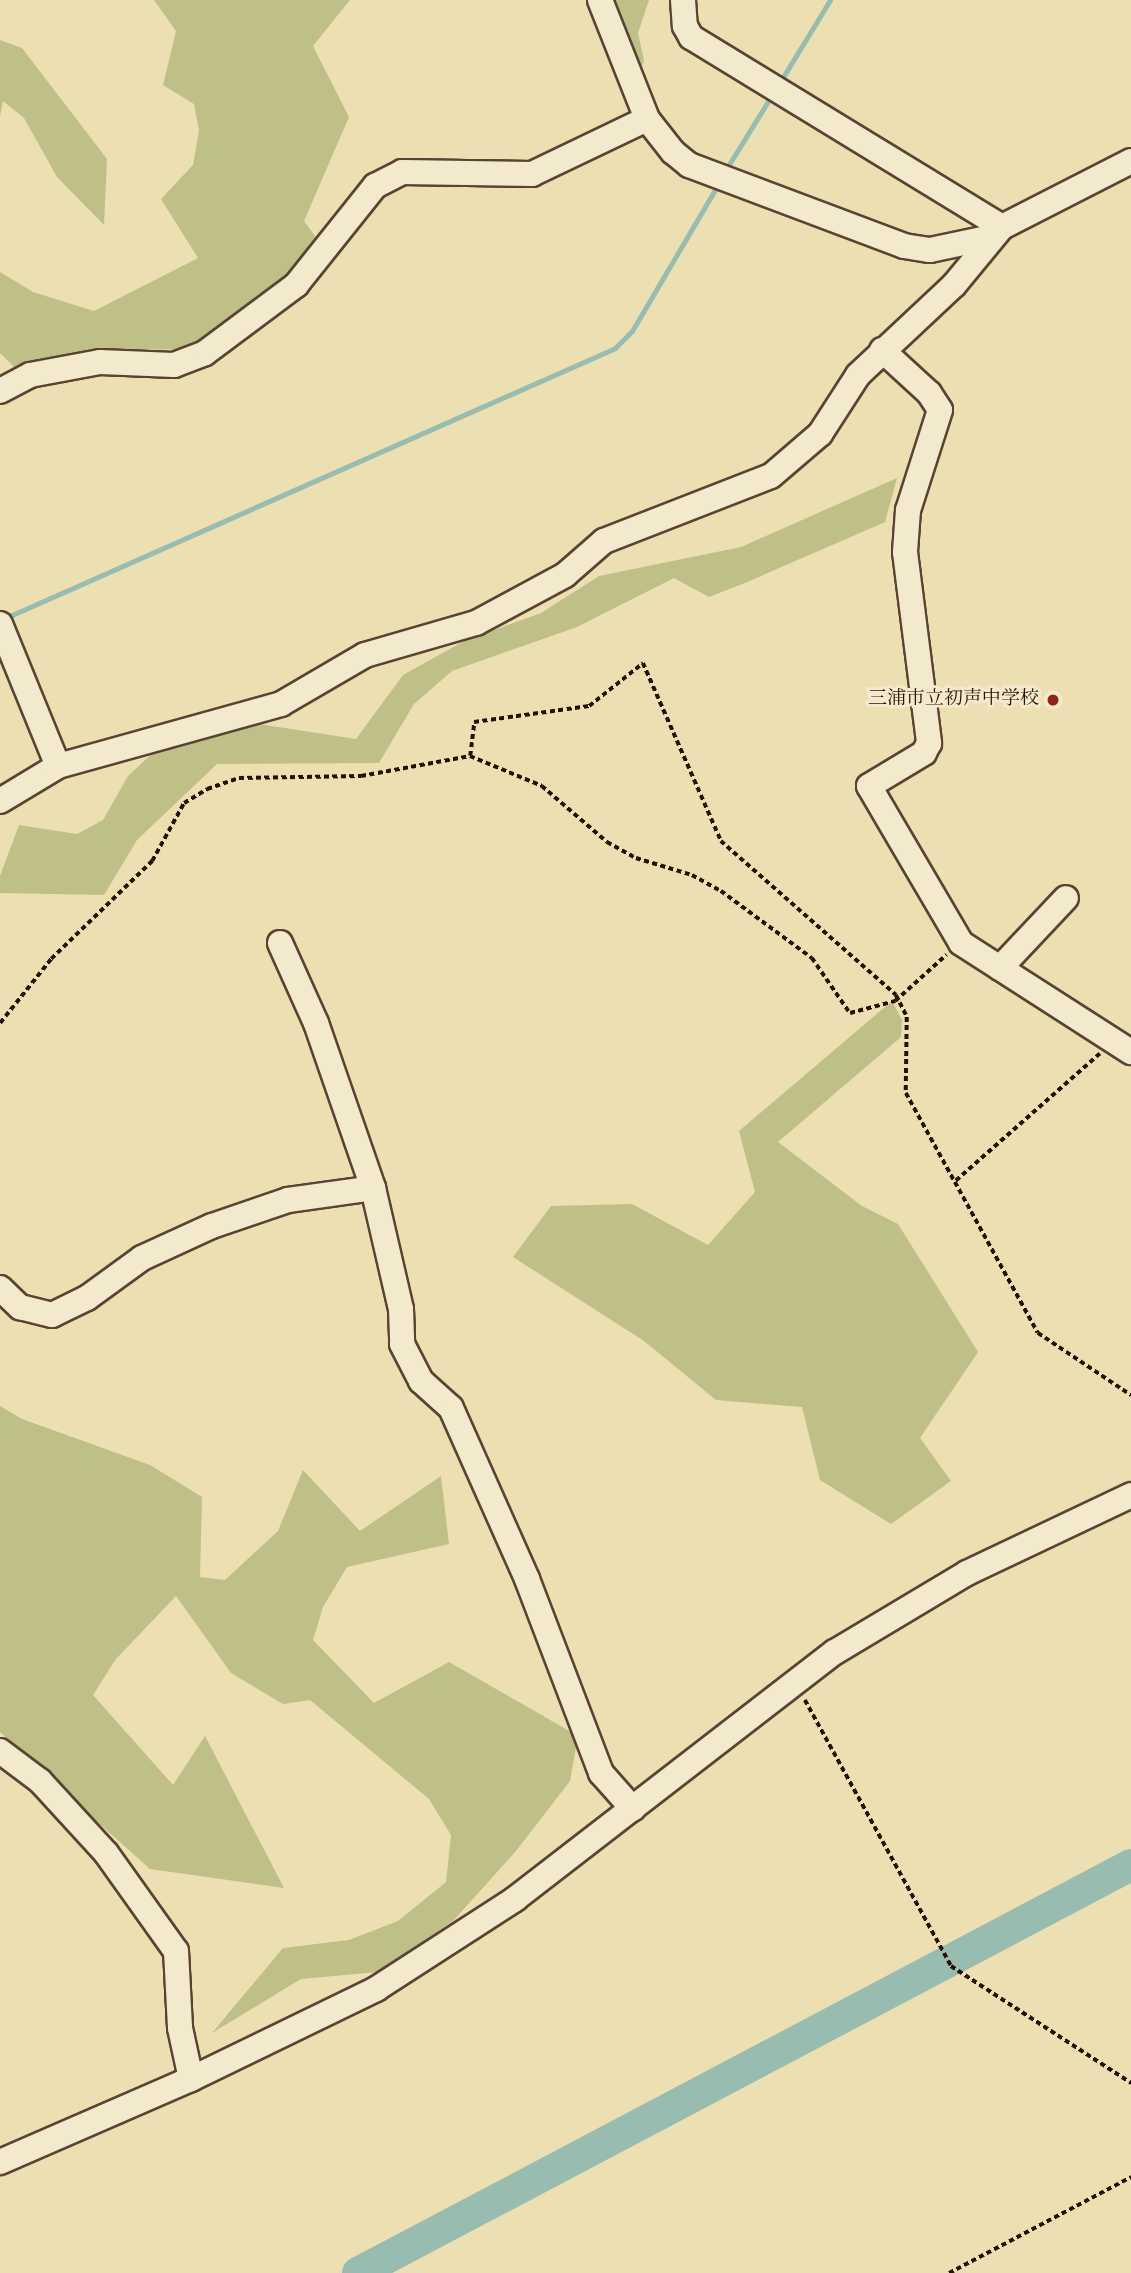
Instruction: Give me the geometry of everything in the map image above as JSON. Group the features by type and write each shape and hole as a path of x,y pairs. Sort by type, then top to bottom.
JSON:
{"street":[{"path":"600,0 647,119 673,152 711,175 904,246 930,250 997,232 1131,161"},
{"path":"683,0 685,26 691,37 997,232"},
{"path":"0,391 30,375 100,362 174,365 205,353 296,285 375,186 401,172 532,174 647,119"},
{"path":"0,801 58,766 281,704 365,655 476,623 518,603 565,575 604,541 771,476 820,434 858,375 954,285 997,232"},
{"path":"882,350 929,393 940,410 908,510 905,552 929,743 924,753 869,786 961,943 1123,1046"},
{"path":"2,628 58,766"},
{"path":"1000,968 1066,898"},
{"path":"279,943 316,1023 373,1188 401,1309 402,1344 421,1381 451,1408 527,1578 601,1773 633,1809"},
{"path":"0,1288 20,1307 52,1315 87,1298 142,1258 212,1226 288,1200 373,1188"},
{"path":"0,2162 191,2079 328,2014 432,1955 515,1899 795,1683 891,1616 967,1573 1131,1495"},
{"path":"0,1751 40,1781 106,1853 176,1951 180,2028 191,2079"}],"path":[{"path":"470,756 474,722 589,706 643,663 721,841 897,995 907,1017 906,1093 1038,1334 1131,1395"},
{"path":"0,1023 51,958 152,861 184,803 207,789 239,778 361,776 470,756 542,786 607,842 636,858 692,875 721,891 812,958 850,1013 895,1001 897,995 961,943"},
{"path":"954,1182 1123,1046"},
{"path":"795,1683 951,1966 1131,2083"},
{"path":"949,2273 1131,2177"}],"green space":[{"path":"154,0 350,0 313,46 349,117 304,221 320,243 264,302 199,349 89,350 17,370 0,353 0,272 33,292 94,311 198,258 161,199 193,165 199,130 194,104 163,85 176,31"},
{"path":"609,0 649,0 638,33 644,61 640,70"},
{"path":"0,40 22,48 107,159 104,225 57,177 24,118 3,101 0,116"},
{"path":"897,478 885,522 745,583 709,597 674,578 577,627 452,671 414,704 379,763 217,764 137,840 104,895 0,893 0,876 19,825 77,834 103,820 128,776 172,735 259,724 356,739 403,675 466,640 541,613 599,576 741,547"},
{"path":"892,1001 902,1020 901,1037 778,1142 862,1206 898,1224 978,1352 920,1438 951,1481 891,1524 820,1480 802,1407 716,1400 644,1341 513,1257 551,1206 632,1204 708,1245 755,1192 739,1131"},
{"path":"0,1406 22,1419 150,1465 202,1497 200,1577 225,1580 278,1531 303,1470 360,1531 441,1476 449,1544 347,1567 323,1607 313,1640 374,1703 449,1662 578,1736 570,1781 516,1851 453,1921 377,1972 301,1979 212,2033 283,1948 349,1940 398,1921 446,1882 451,1835 429,1799 310,1700 283,1704 231,1673 176,1596 116,1659 93,1695 173,1785 205,1736 284,1888 150,1869 46,1776 0,1732"}],"waterway":[{"path":"780,82 830,0"},
{"path":"725,171 773,93"},
{"path":"3,619 615,348 632,331 719,183"},
{"path":"358,2273 1131,1865"}],"place":[{"name":"三浦市立初声中学校","path":"1053,700"}]}
